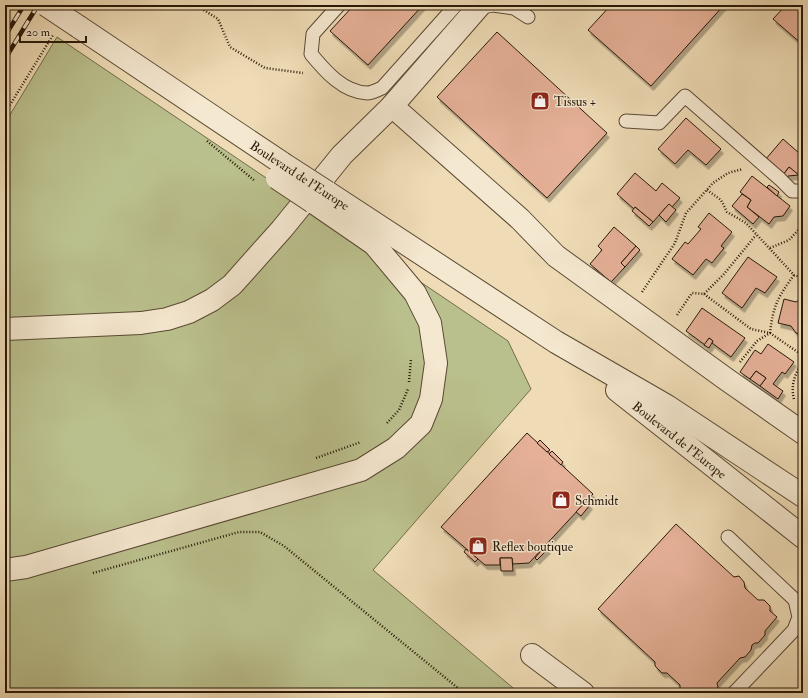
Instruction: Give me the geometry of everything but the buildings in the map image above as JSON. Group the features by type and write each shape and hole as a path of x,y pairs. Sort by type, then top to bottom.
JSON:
{"street":[{"name":"Boulevard de l'Europe","path":"46,5 255,145 272,175 320,197 556,342 667,406 803,496"},
{"path":"5,329 141,323 190,312 212,300 232,285 282,229 342,155 392,106 478,6"},
{"path":"392,106 520,219 556,256 796,428"},
{"path":"5,570 26,567 361,470 396,448 421,424 431,399 436,363 430,323 415,293 374,244 320,197"},
{"name":"Boulevard de l'Europe","path":"556,342 803,537"},
{"path":"532,655 583,693"}],"lane":[{"path":"339,5 313,34 311,54 331,77 353,91 368,93 382,88 456,5"},
{"path":"478,6 493,5 514,8 528,17"},
{"path":"626,121 659,122 685,96 773,173 792,192 803,191"},
{"path":"728,537 795,600 799,617 794,630 734,693"}],"path":[{"path":"196,5 218,19 230,47 265,68 275,69"},
{"path":"5,113 55,32"},
{"path":"203,138 272,175"},
{"path":"630,309 675,243 686,213 713,183 728,172 744,169 773,173"},
{"path":"707,190 721,200 727,212 746,223 794,275 803,278"},
{"path":"770,248 788,240 803,225"},
{"path":"704,294 724,274 756,235"},
{"path":"770,334 772,315 779,296 794,275"},
{"path":"664,334 692,293 704,294 751,329 770,334 799,353 803,352"},
{"path":"726,379 758,341 770,334"},
{"path":"384,427 399,410 408,389 412,359 410,352"},
{"path":"796,428 792,391 794,376 803,360"},
{"path":"313,459 366,440"},
{"path":"87,574 239,532 260,532 284,546 464,693"}],"green space":[{"path":"57,37 508,341 531,389 373,570 519,693 15,693 5,686 5,123"}],"railway":[{"path":"5,36 24,5"},
{"path":"5,59 38,5"}],"place":[{"name":"Tissus +","path":"540,101"},
{"name":"Schmidt","path":"561,500"},
{"name":"Reflex boutique","path":"478,546"}]}
